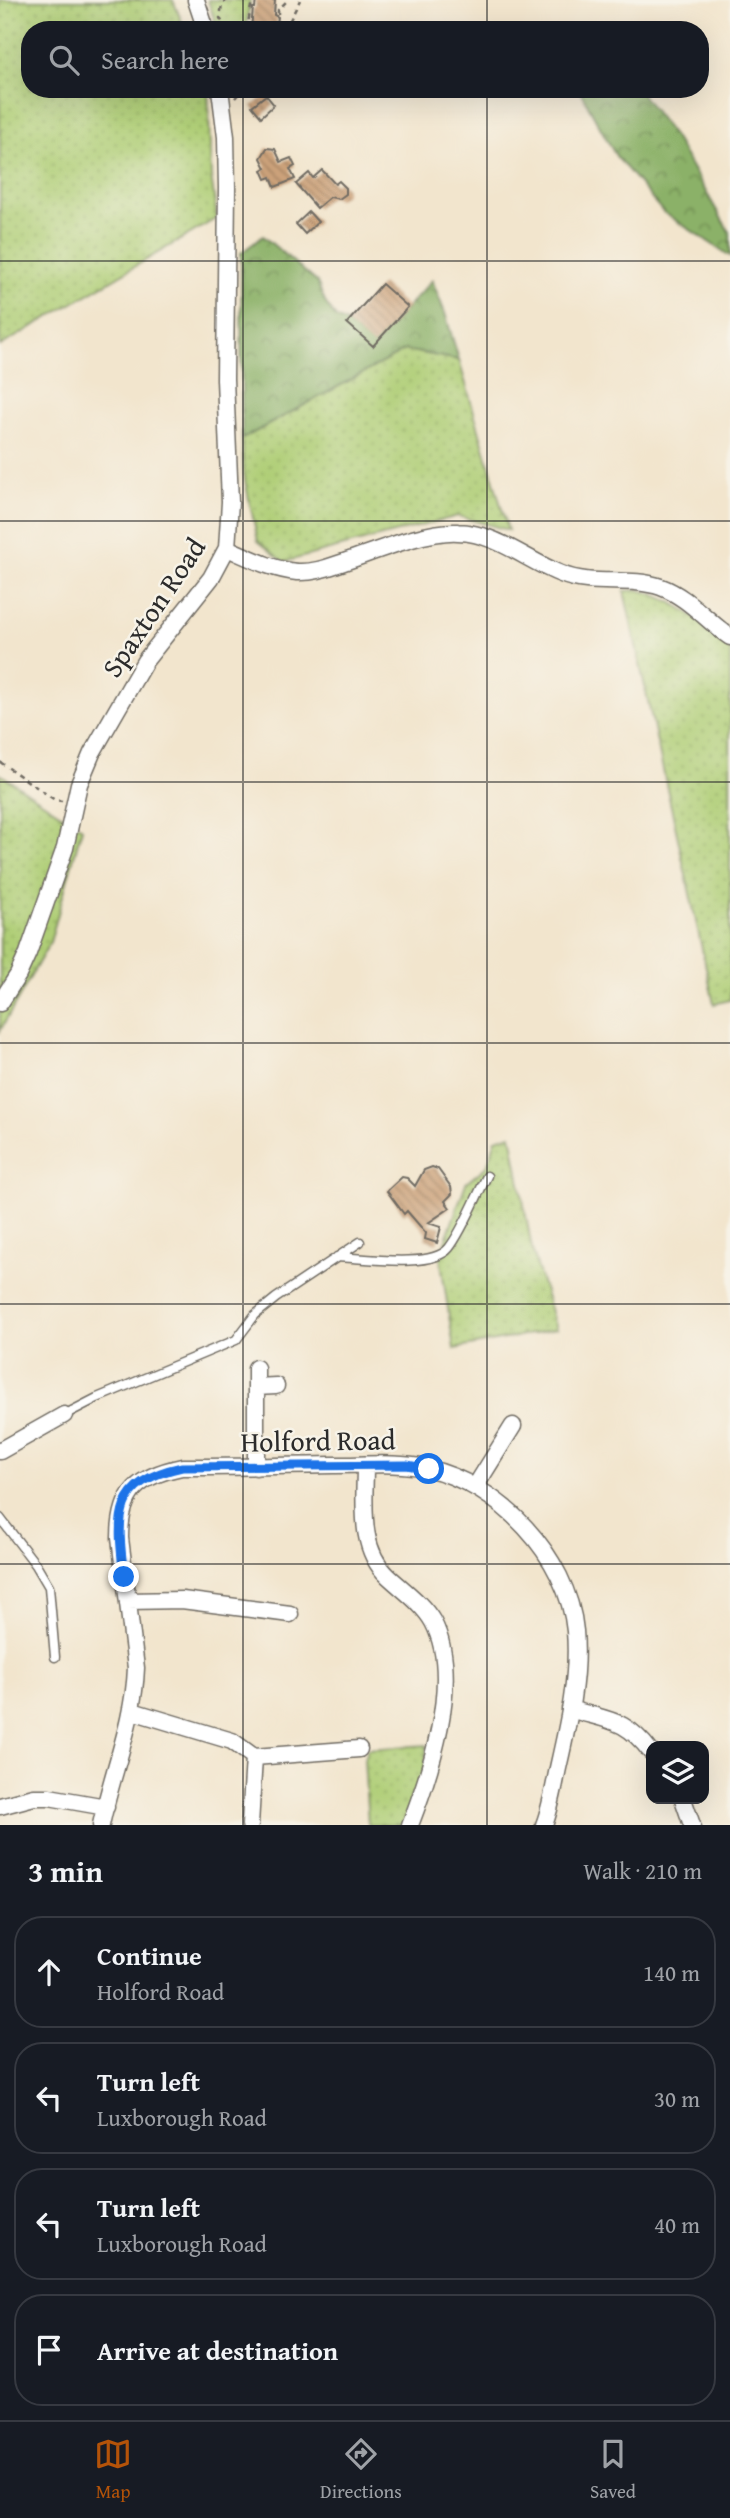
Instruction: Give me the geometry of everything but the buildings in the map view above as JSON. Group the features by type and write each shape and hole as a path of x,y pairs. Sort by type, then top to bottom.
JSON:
{"street":[{"path":"196,0 203,21"},
{"name":"Spaxton Road","path":"0,1003 28,953 65,848 79,784 92,753 145,661 211,578 227,548 230,502 225,379 227,188 226,138 220,98"},
{"path":"227,548 276,569 299,572 320,570 411,540 457,531 488,538 562,575 593,581 643,583 662,588 688,603 730,637"},
{"path":"256,1368 256,1467"},
{"path":"256,1387 276,1386"},
{"path":"0,1451 64,1415"},
{"path":"475,1487 513,1426"},
{"path":"365,1465 369,1550 382,1570 432,1620 446,1662 444,1691 429,1778 410,1825"},
{"name":"Holford Road","path":"128,1601 120,1521 128,1496 137,1485 159,1472 182,1467 407,1465 429,1469 475,1487 496,1501 524,1526 546,1555 560,1581 575,1631 570,1709 544,1825"},
{"path":"101,1825 132,1711 136,1668 128,1601 264,1603 290,1614"},
{"path":"570,1709 623,1724 646,1745"},
{"path":"132,1711 232,1741 254,1757 339,1743 359,1749"},
{"path":"250,1825 254,1757"},
{"path":"0,1806 34,1797 49,1797 106,1807"}],"lane":[{"path":"337,1257 404,1260 434,1258 448,1250 488,1176"},
{"path":"64,1415 97,1398 236,1340 255,1315 276,1298 360,1242"},
{"path":"0,1518 36,1565 49,1587 55,1657"}],"path":[{"path":"222,21 222,4 227,0"},
{"path":"246,0 252,0 248,21"},
{"path":"278,14 278,10 288,0"},
{"path":"290,21 300,0"},
{"path":"0,762 55,800 75,804"}],"green space":[{"path":"0,0 173,0 181,21 21,21 21,98 208,98 211,176 217,218 0,346"},
{"path":"208,0 250,0 247,21 215,21"},
{"path":"584,98 645,98 674,137 730,233 730,256 663,212 616,156"},
{"path":"263,236 317,282 325,302 336,318 347,323 373,345 432,280 459,360 405,350 242,439 241,253"},
{"path":"405,350 459,360 508,530 458,516 284,562 258,541 244,476 242,439"},
{"path":"639,590 676,605 730,645 730,1000 714,1004 624,591"},
{"path":"0,774 82,828 50,942 0,1031"},
{"path":"511,1134 532,1249 556,1329 454,1349 440,1256 466,1183 487,1166 496,1139"},
{"path":"427,1745 425,1769 403,1825 368,1825 364,1759 367,1749"}],"route":[{"path":"124,1577 120,1538 123,1507 137,1485 159,1472 182,1467 407,1465 429,1469"}]}
